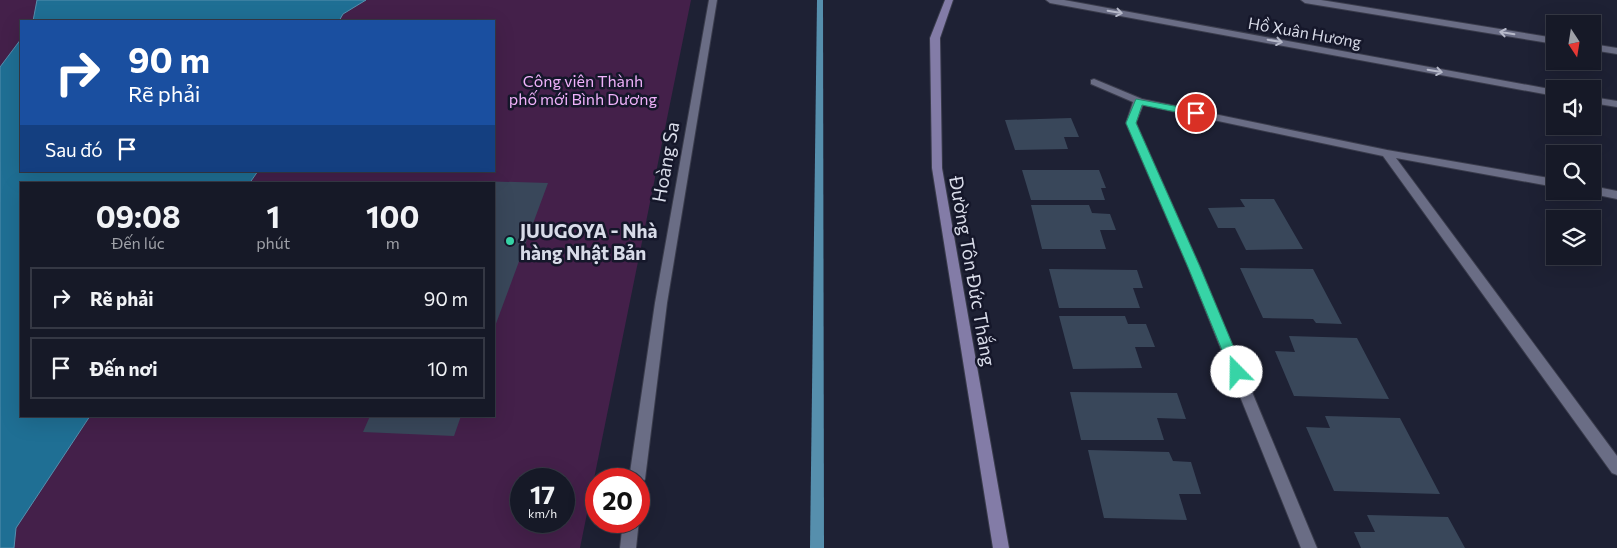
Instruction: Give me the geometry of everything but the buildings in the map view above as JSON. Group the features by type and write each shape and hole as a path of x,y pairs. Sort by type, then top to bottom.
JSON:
{"street":[{"name":"Hoàng Sa","path":"638,468 661,303 713,0"},
{"name":"Đường Tôn Đức Thắng","path":"949,0 935,38 937,168 1001,548"},
{"name":"Hồ Xuân Hương","path":"1050,0 1546,91"},
{"name":"Hồ Xuân Hương","path":"1305,0 1546,40"},
{"path":"1601,48 1617,51"},
{"path":"1094,82 1139,101 1387,153 1546,181"},
{"path":"1139,101 1131,123 1194,267 1309,548"},
{"path":"1601,101 1617,104"},
{"path":"1387,153 1617,468"},
{"path":"1601,192 1617,195"},
{"path":"628,548 630,533"}],"green space":[{"name":"Công viên Thành phố mới Bình Dương","path":"0,0 691,0 596,468 585,468 585,523 580,548 0,548"}],"water":[{"path":"37,0 366,0 343,14 340,20 33,20"},
{"path":"20,40 20,172 257,172 250,182 20,182 20,417 89,417 16,528 14,548 0,548 0,67"}],"waterway":[{"path":"817,548 820,0"}],"place":[{"name":"JUUGOYA - Nhà hàng Nhật Bản","path":"510,241"}],"route":[{"path":"1196,113 1139,101 1131,123 1194,267 1237,372"}]}
